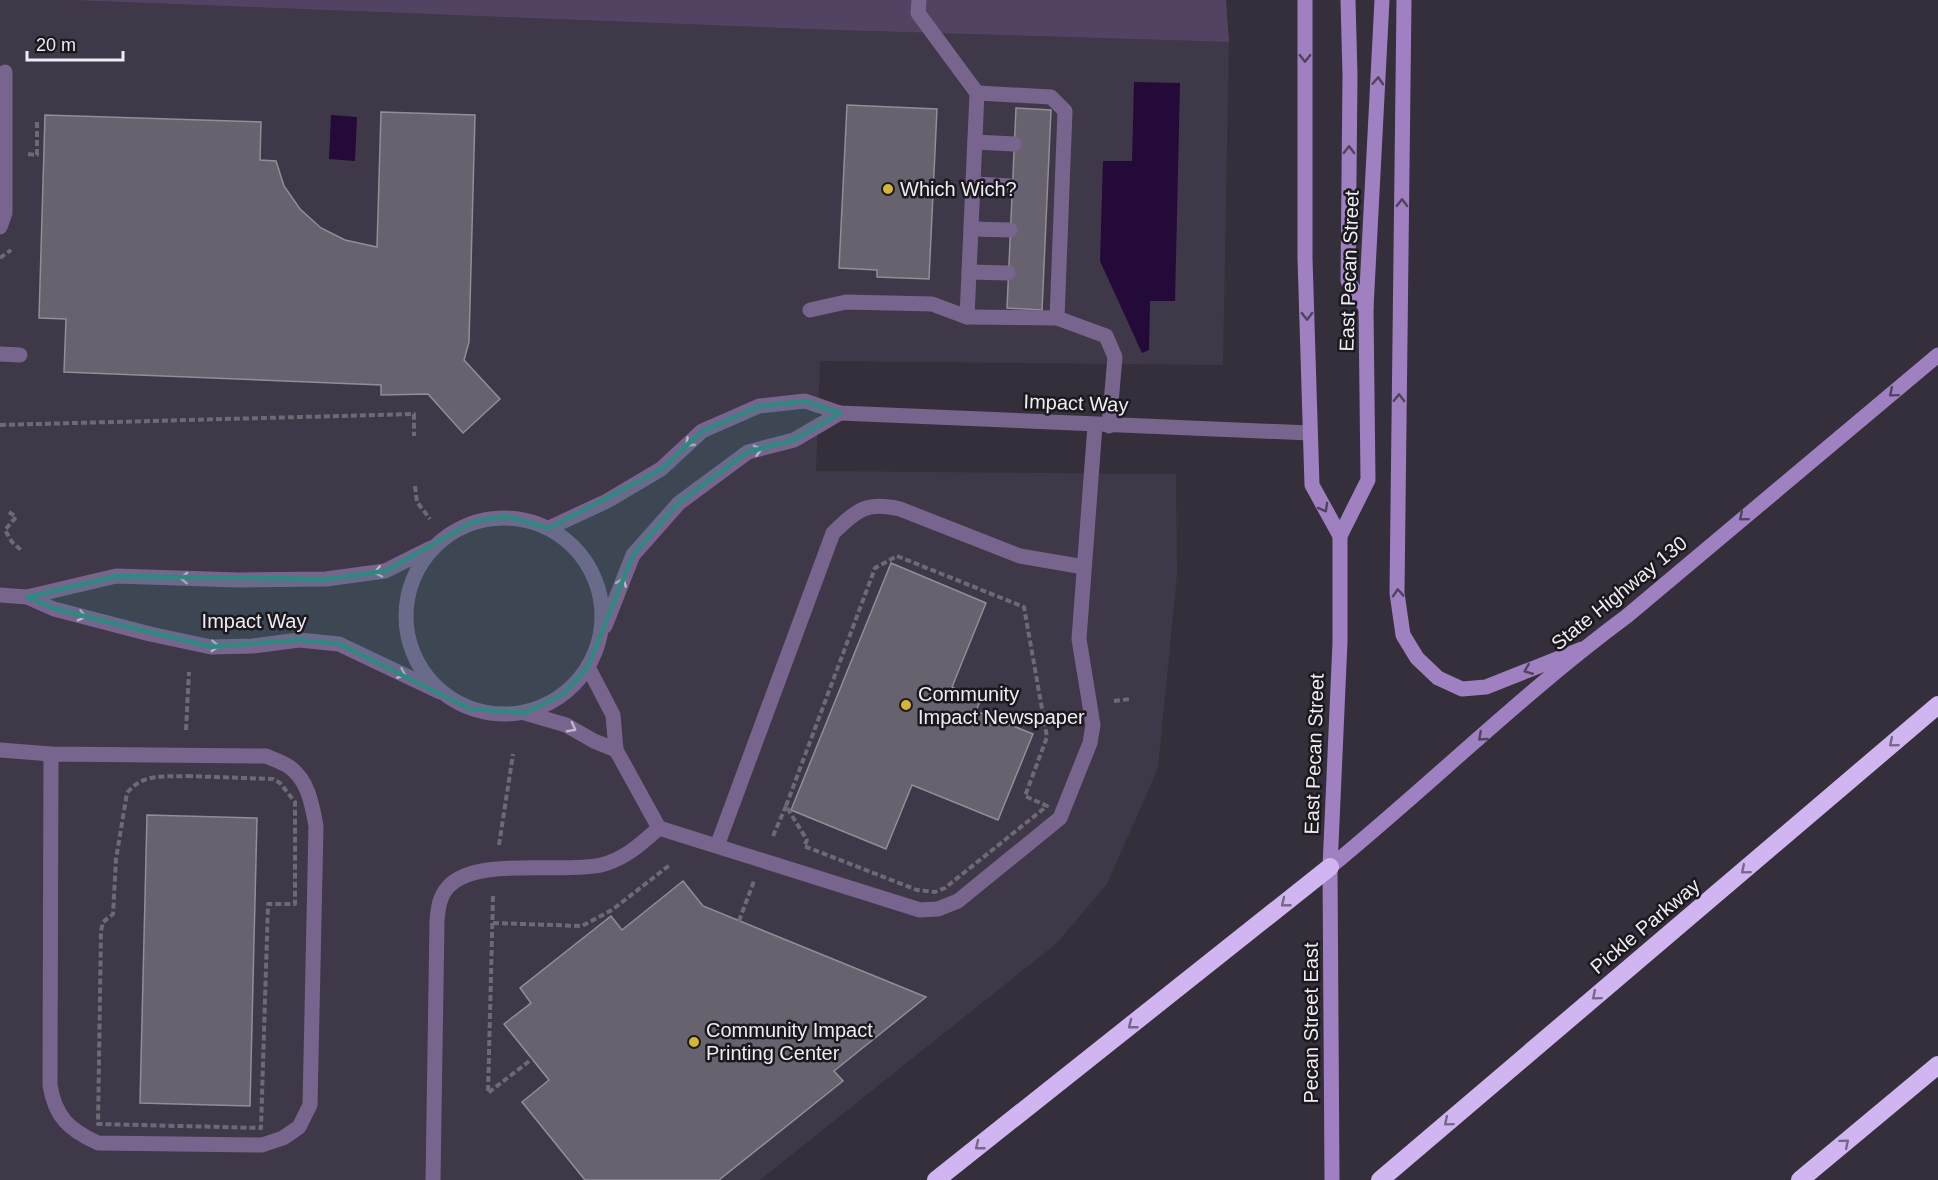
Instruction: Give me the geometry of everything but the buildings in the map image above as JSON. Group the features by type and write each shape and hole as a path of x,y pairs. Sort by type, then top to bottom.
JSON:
{"highway":[{"name":"Pickle Parkway","path":"1380,1180 1938,705"},
{"path":"936,1180 1330,867"},
{"path":"1800,1180 1938,1065"}],"main road":[{"name":"East Pecan Street","path":"1305,0 1305,246 1312,485 1340,536"},
{"path":"1348,0 1350,75 1348,281 1366,308"},
{"name":"East Pecan Street","path":"1330,867 1340,642 1340,536 1368,480 1366,308 1382,0"},
{"path":"1404,0 1397,593 1403,635 1417,658 1438,678 1462,689 1486,687 1582,649"},
{"name":"State Highway 130","path":"1330,867 1393,815 1582,649 1627,616 1938,355"},
{"name":"Pecan Street East","path":"1330,867 1332,1180"}],"street":[{"path":"919,0 918,13 977,93 968,317"},
{"path":"0,226 5,213 5,72"},
{"path":"977,93 1051,97 1065,111 1056,146 1051,275 1057,318"},
{"path":"975,142 1014,144"},
{"path":"973,184 1012,186"},
{"path":"971,229 1011,230"},
{"path":"969,272 1008,273"},
{"path":"588,667 614,715 616,750 659,828 920,910 938,909 958,901 1060,818 1090,743 1093,725 1079,639 1084,567 1102,425 1114,357 1106,336 1057,318 968,317 932,304 846,302 810,310"},
{"path":"0,354 20,355"},
{"name":"Impact Way","path":"549,528 607,501 661,469 702,431 759,406 805,401 840,413 1310,433"},
{"path":"525,713 564,694 588,667 633,555 678,503 748,452 794,440 840,413"},
{"path":"717,846 833,533 850,516 866,508 882,505 900,509 1020,556 1084,567"},
{"path":"600,636 602,603 585,560 549,528 506,516 474,521 431,548 411,582 405,614 411,649 440,692 470,709 492,714 525,713 566,724 594,741 616,750"},
{"name":"Impact Way","path":"0,595 27,597 116,576 239,580 338,578 385,571 431,548"},
{"name":"Impact Way","path":"27,597 54,609 150,634 211,646 253,646 299,640 339,644 440,692"},
{"path":"0,750 51,754 266,756 288,766 302,781 311,800 316,826 310,1105 299,1127 283,1138 262,1145 98,1143 80,1135 64,1121 53,1103 50,1085 51,754"},
{"path":"433,1180 439,901 449,886 466,875 497,868 577,869 603,864 627,855 659,828"}],"path":[{"path":"0,424 414,414 414,436"},
{"path":"415,486 417,502 430,519"},
{"path":"9,512 16,517 5,530 12,542 21,550"},
{"path":"773,836 875,568 897,556 1024,607 1047,737 1025,796 1047,806 945,888 934,892 917,890 804,846 807,840 786,806"},
{"path":"186,730 189,672"},
{"path":"1113,701 1130,699"},
{"path":"499,846 513,754"},
{"path":"152,777 273,779 280,783 295,802 295,904 268,904 261,1128 98,1124 101,931 103,922 113,914 116,860 127,794 134,785 152,777"},
{"path":"493,922 582,926 612,910 671,864"},
{"path":"739,921 757,875"},
{"path":"493,896 488,1093 532,1059"}],"highlighted area":[{"path":"805,401 840,413 794,440 748,452 679,503 633,555 588,667 564,694 525,713 470,709 339,644 299,640 211,647 54,609 27,597 116,576 326,579 385,571 474,521 506,516 549,528 661,469 702,431 759,406"}],"shaded area":[{"path":"0,0 68,0 834,30 1229,42 1223,365 820,361 816,471 1176,474 1177,575 1158,768 1107,884 1058,942 760,1180 0,1180"},
{"path":"68,0 1226,0 1229,42 834,30"},
{"path":"1134,82 1180,83 1175,301 1150,301 1149,350 1142,353 1100,261 1103,161 1132,161"},
{"path":"331,115 357,117 355,161 329,159"}],"place":[{"name":"Which Wich?","path":"888,189"},
{"name":"Community Impact Newspaper","path":"906,705"},
{"name":"Community Impact Printing Center","path":"694,1042"}]}
